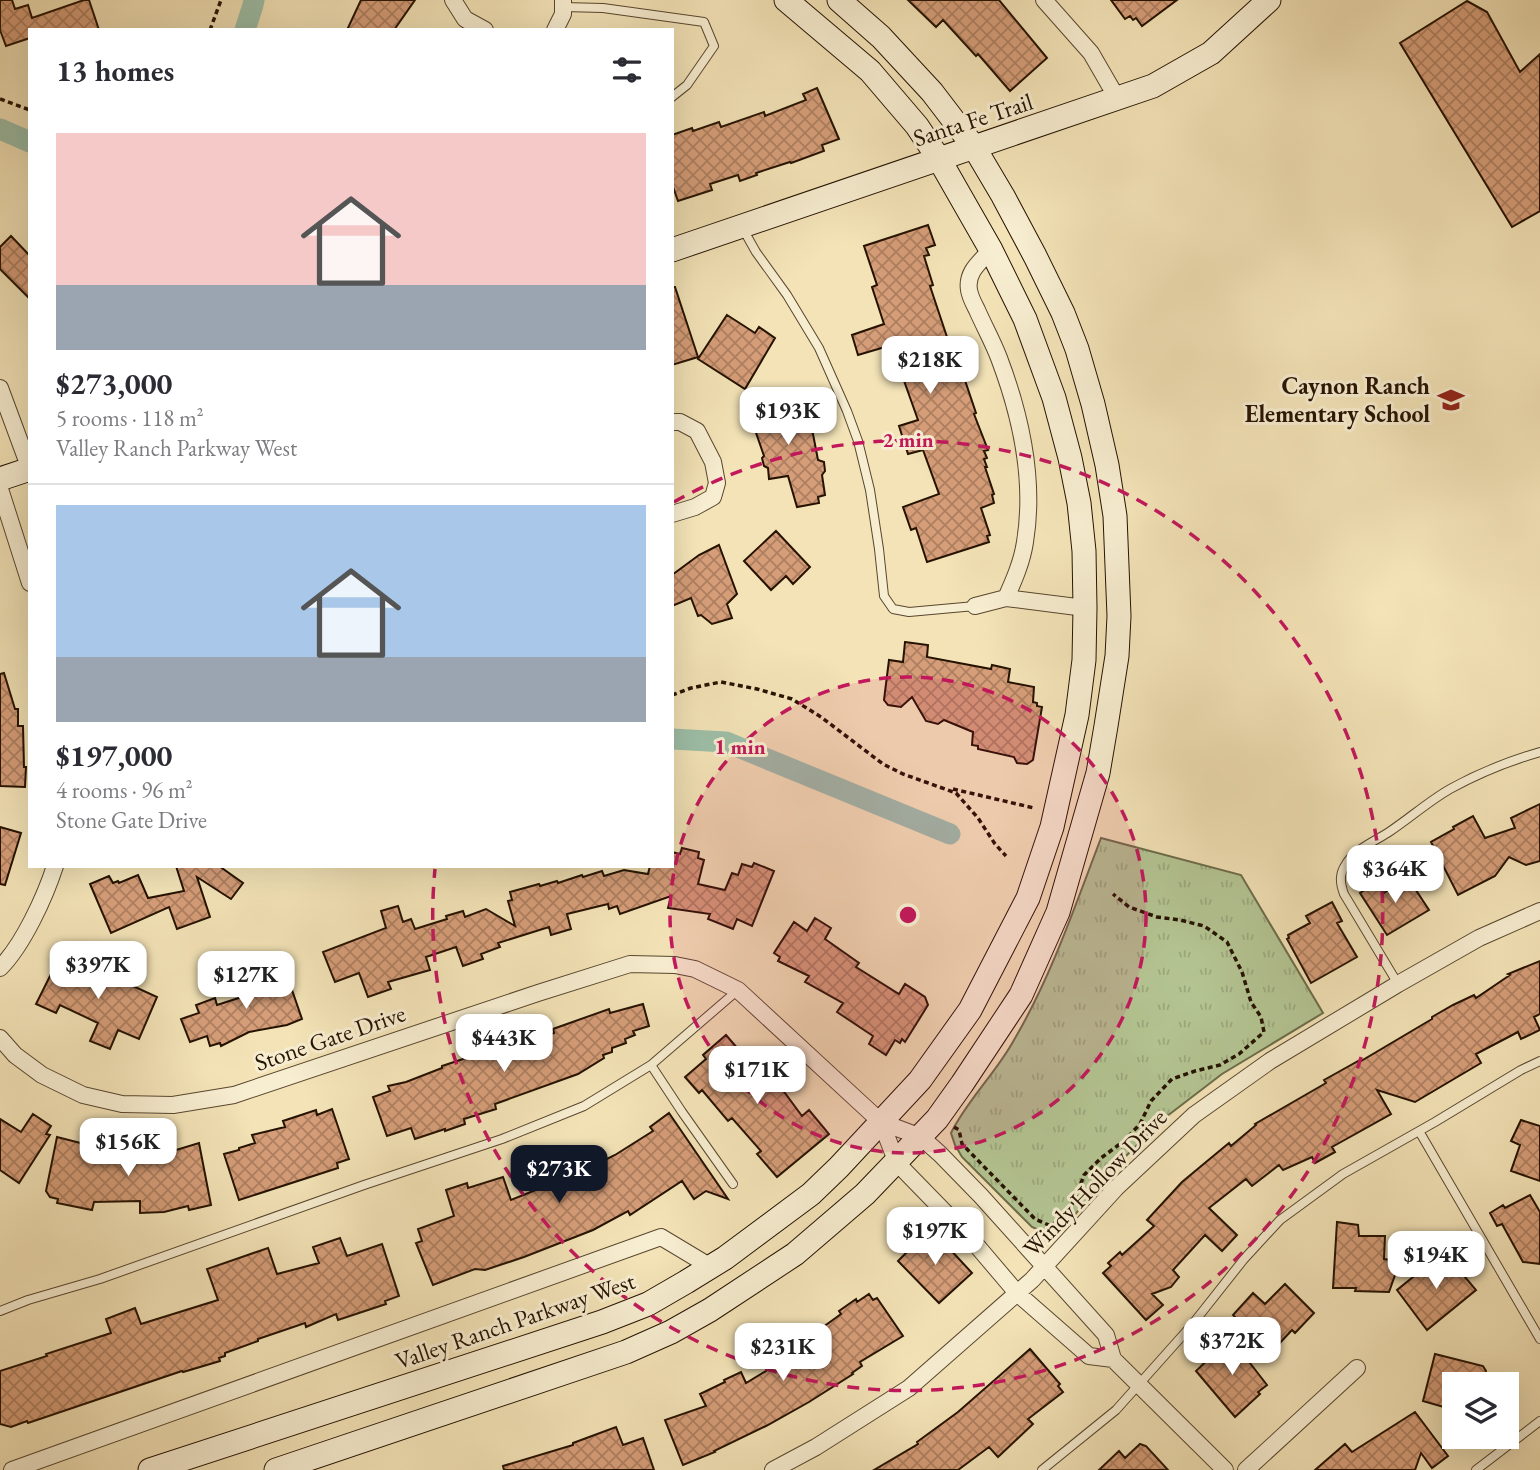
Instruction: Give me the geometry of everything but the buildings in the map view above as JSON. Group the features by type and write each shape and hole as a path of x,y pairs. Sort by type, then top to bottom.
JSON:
{"main road":[{"name":"Valley Ranch Parkway West","path":"150,1470 214,1460 578,1330 648,1304 711,1267 811,1194 920,1080 971,1010 1028,898 1052,827 1077,715 1084,660 1084,551 1079,503 1054,398 1026,319 992,250 917,125 870,71 786,0"},
{"path":"276,1470 626,1352 671,1332 795,1254 865,1195 937,1119 1021,995 1058,912 1098,773 1117,656 1119,616 1115,516 1093,404 1063,313 1003,196 974,147 932,92 881,37 839,0"},
{"name":"Santa Fe Trail","path":"674,249 1153,86 1212,53 1269,0"},
{"path":"0,479 28,470"},
{"path":"578,1330 587,1365"}],"street":[{"path":"453,0 460,24"},
{"path":"1044,0 1091,53 1118,98"},
{"path":"556,28 563,14 563,4"},
{"path":"992,250 976,265 969,277 969,292 998,356 1013,398 1024,448 1027,482 1025,544 1006,598"},
{"path":"0,388 28,464"},
{"path":"674,422 697,430 713,462 717,482 713,497 674,513"},
{"path":"0,489 28,577"},
{"path":"975,606 1006,598 1085,608"},
{"path":"0,968 9,959 33,917 54,868"},
{"name":"Windy Hollow Drive","path":"773,1470 816,1447 909,1388 1017,1293 1115,1188 1194,1115 1270,1061 1398,984 1479,938 1540,911"},
{"name":"Stone Gate Drive","path":"0,1038 15,1055 42,1075 83,1095 122,1104 173,1105 234,1095 631,964 675,965 695,969 738,990 881,1122 921,1137 940,1154 1106,1335 1113,1359 1225,1470"},
{"name":"Stone Gate Drive","path":"881,1122 897,1163 972,1240 1017,1293 1089,1356 1113,1359"},
{"path":"12,1470 661,1237 711,1267"},
{"path":"1246,1470 1357,1368"}],"lane":[{"path":"563,4 704,22 714,46 687,85 674,95"},
{"path":"741,226 819,348 847,411 858,441 870,490 884,596 893,609 909,612 975,606"},
{"path":"1398,984 1344,894 1339,881 1345,864 1354,854 1450,789 1486,771 1540,752"},
{"path":"0,1311 100,1279 502,1139 584,1106 651,1065 738,990"},
{"path":"1042,1470 1116,1410 1280,1220 1343,1174 1540,1061"},
{"path":"651,1065 733,1184"},
{"path":"1419,1131 1540,1339"},
{"path":"1476,1470 1540,1421"}],"path":[{"path":"211,28 221,0"},
{"path":"0,99 28,109"},
{"path":"674,694 721,682 792,699 821,717 883,764 903,774 1040,810"},
{"path":"941,786 956,793 1006,856"},
{"path":"937,1119 959,1130 962,1144 1035,1219 1051,1226 1067,1213 1084,1175 1140,1124 1151,1101 1172,1079 1195,1070 1220,1065 1239,1054 1264,1032 1261,1017 1251,1002 1242,972 1227,942 1203,926 1157,917 1129,907 1113,894"}],"green space":[{"path":"1101,838 1241,875 1323,1013 1222,1074 1162,1120 1105,1177 1066,1226 1054,1232 1043,1232 1032,1227 962,1157 951,1133 965,1109 1007,1052 1040,991"}],"waterway":[{"path":"246,28 254,0"},
{"path":"0,129 28,141"},
{"path":"674,739 726,742 950,834"}],"place":[{"name":"Caynon Ranch Elementary School","path":"1451,400"}]}
